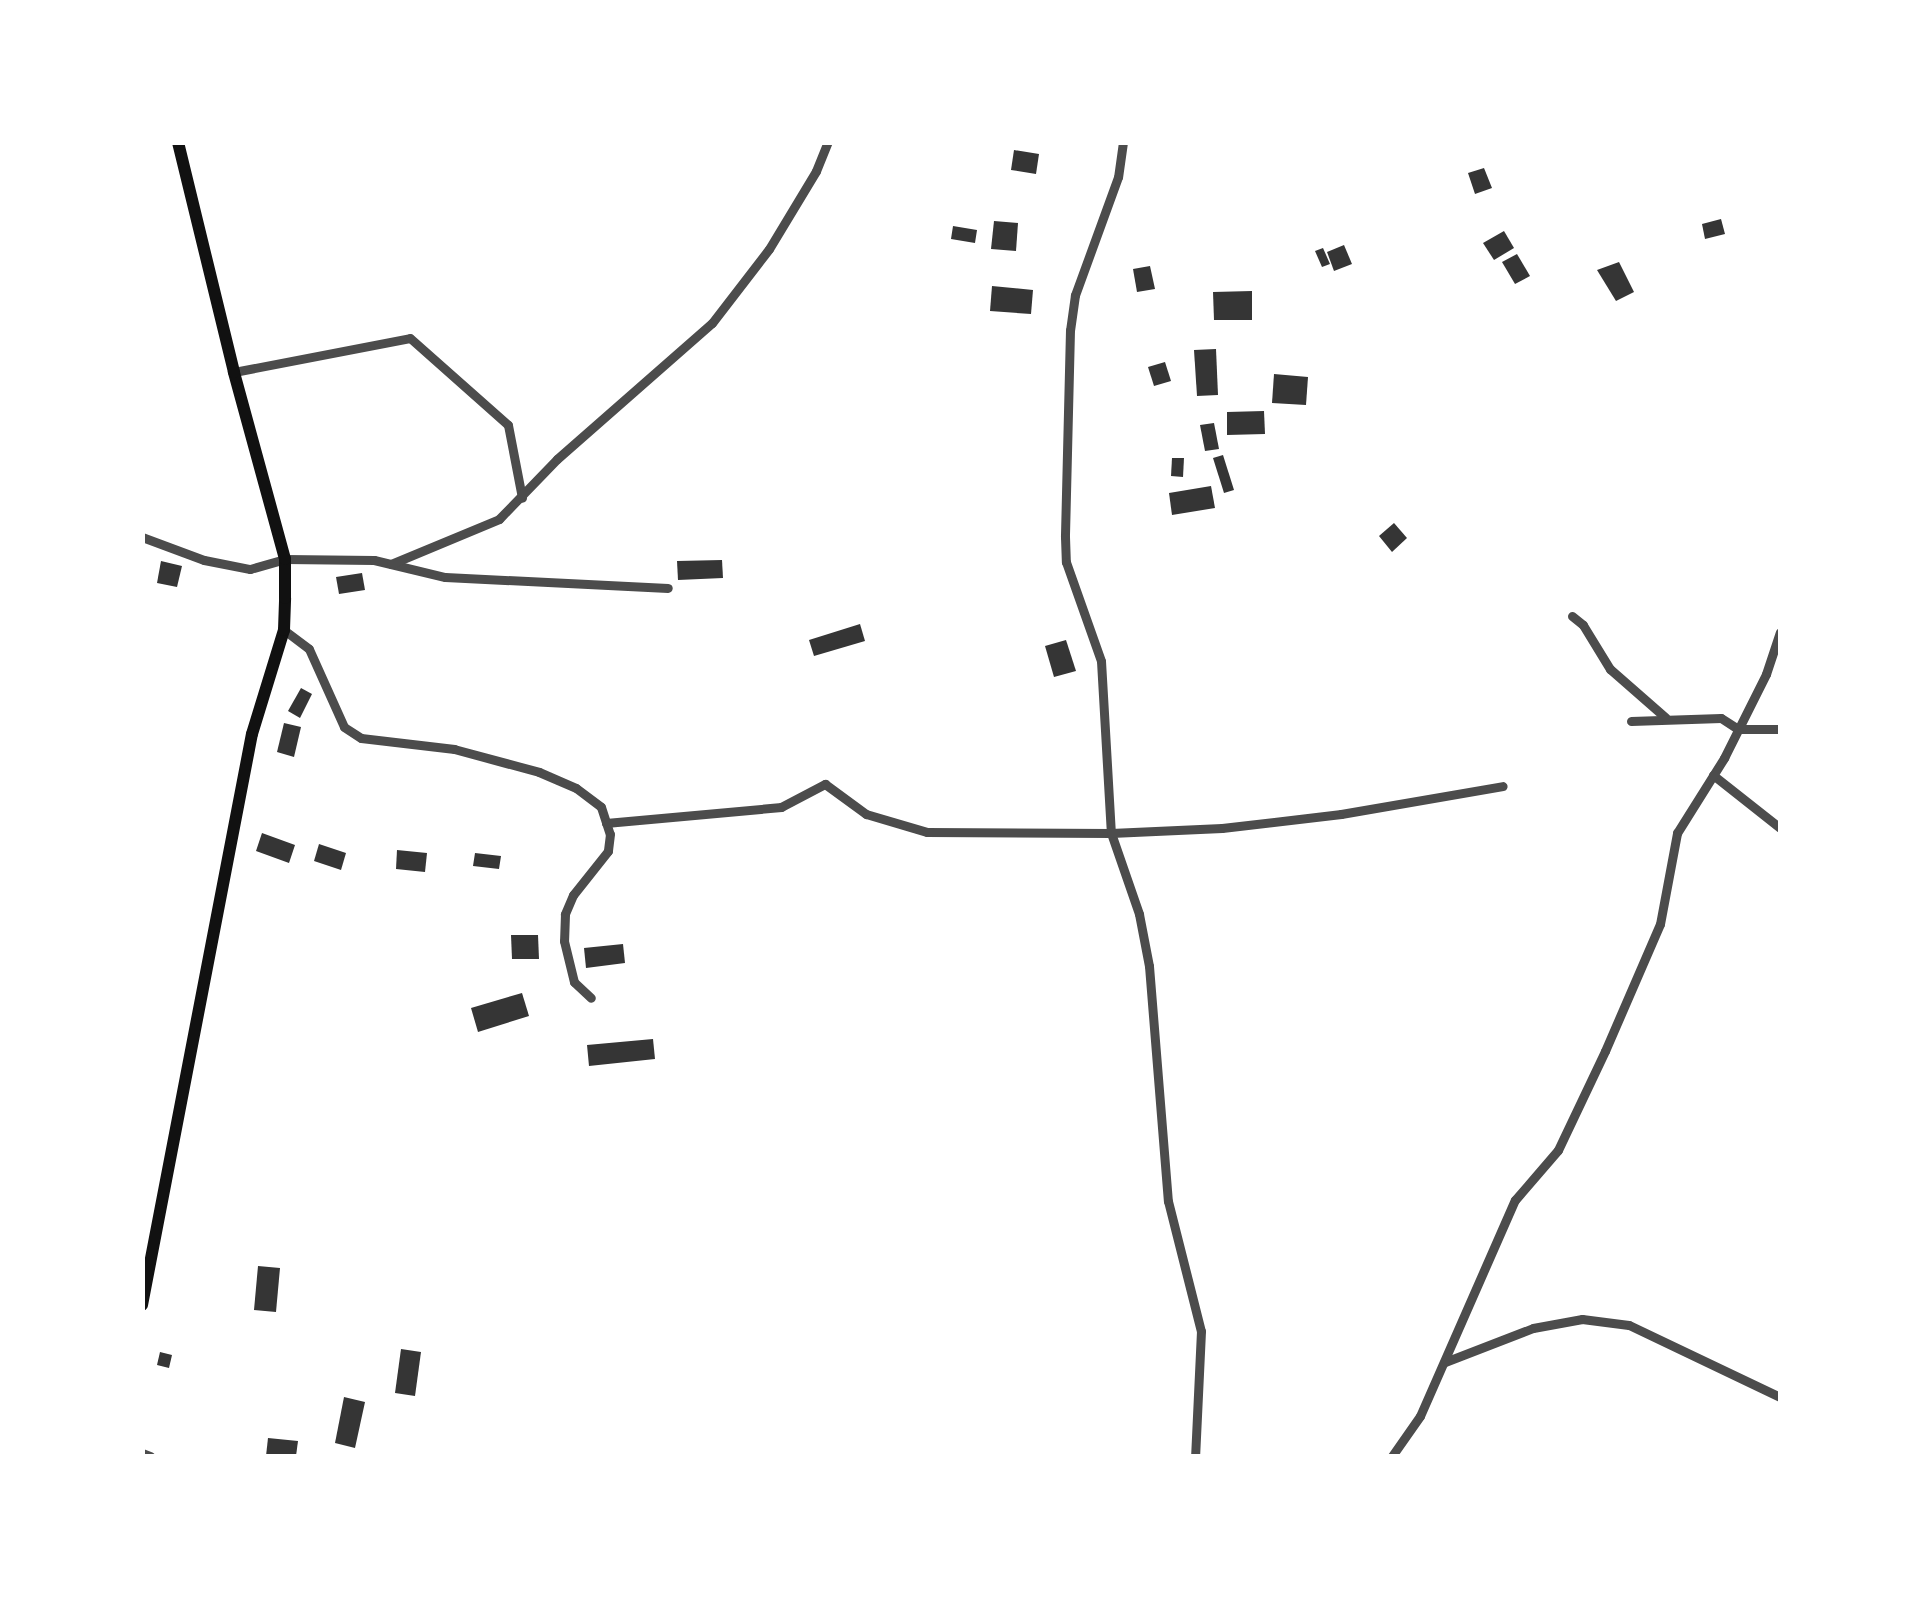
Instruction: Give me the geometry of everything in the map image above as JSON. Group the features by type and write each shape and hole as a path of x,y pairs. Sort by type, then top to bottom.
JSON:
{"main road":[{"path":"142,1305 252,734 284,630 285,560 178,142"}],"street":[{"path":"391,564 499,519 558,460 712,322 770,248 816,172 828,142"},
{"path":"1123,142 1118,176 1075,295 1070,330 1066,562 1101,661 1111,832 1139,914 1149,966 1168,1201 1201,1332 1195,1456"},
{"path":"234,372 410,338 508,425 522,498"},
{"path":"142,538 204,560 250,569 285,560 374,560 445,578 668,588"},
{"path":"1572,616 1618,678 1666,718"},
{"path":"284,630 308,648 334,711 352,733 361,738 454,748 539,772 600,807 606,823 608,851 573,895 565,914 568,966 574,982 592,998"},
{"path":"1392,1456 1420,1416 1446,1362 1515,1200 1558,1150 1605,1051 1660,924 1677,833 1738,729 1780,632"},
{"path":"1631,721 1721,718 1738,729 1780,729"},
{"path":"1713,775 1780,828"},
{"path":"606,823 781,808 825,784 866,814 928,832 1222,828 1341,814 1502,786"},
{"path":"1446,1362 1533,1328 1582,1319 1629,1325 1780,1397"},
{"path":"142,1453 150,1456"}],"building":[{"path":"1014,150 1039,154 1036,174 1011,170"},
{"path":"1484,168 1492,188 1475,194 1468,173"},
{"path":"1721,219 1725,234 1705,239 1702,224"},
{"path":"994,221 1018,223 1016,251 991,249"},
{"path":"953,226 977,230 975,243 951,239"},
{"path":"1504,231 1514,248 1494,260 1483,243"},
{"path":"1344,245 1352,264 1334,271 1327,252"},
{"path":"1323,248 1330,264 1322,267 1315,251"},
{"path":"1517,254 1530,276 1515,284 1502,262"},
{"path":"1619,262 1634,292 1616,301 1597,270"},
{"path":"1150,266 1155,289 1137,292 1133,269"},
{"path":"992,286 1033,290 1031,314 990,311"},
{"path":"1252,291 1252,320 1214,320 1213,292"},
{"path":"1216,349 1218,395 1197,396 1194,350"},
{"path":"1165,362 1171,381 1154,386 1148,367"},
{"path":"1274,374 1308,377 1306,405 1272,403"},
{"path":"1264,411 1265,434 1227,435 1227,412"},
{"path":"1214,423 1219,449 1205,451 1200,425"},
{"path":"1223,455 1234,490 1224,493 1213,458"},
{"path":"1172,458 1184,458 1183,477 1171,476"},
{"path":"1211,486 1215,508 1172,515 1169,493"},
{"path":"1394,523 1407,538 1392,552 1379,536"},
{"path":"722,560 723,578 678,580 677,561"},
{"path":"161,561 182,566 177,587 157,583"},
{"path":"362,573 365,590 339,594 336,577"},
{"path":"860,624 865,641 814,656 809,640"},
{"path":"1066,640 1076,671 1054,677 1045,646"},
{"path":"301,688 312,694 300,718 288,711"},
{"path":"284,723 301,727 294,757 277,752"},
{"path":"262,833 295,845 289,863 256,851"},
{"path":"319,844 346,853 341,870 314,861"},
{"path":"397,850 427,853 425,872 396,869"},
{"path":"475,853 501,856 499,869 473,866"},
{"path":"511,935 538,935 539,959 512,959"},
{"path":"623,944 625,963 586,968 584,948"},
{"path":"522,993 529,1016 478,1032 471,1008"},
{"path":"653,1039 655,1059 589,1066 587,1045"},
{"path":"258,1266 280,1268 276,1312 254,1310"},
{"path":"401,1349 421,1352 415,1396 395,1393"},
{"path":"160,1352 172,1355 169,1368 157,1365"},
{"path":"344,1397 365,1402 355,1448 335,1443"},
{"path":"268,1438 298,1441 296,1456 266,1456"}]}
